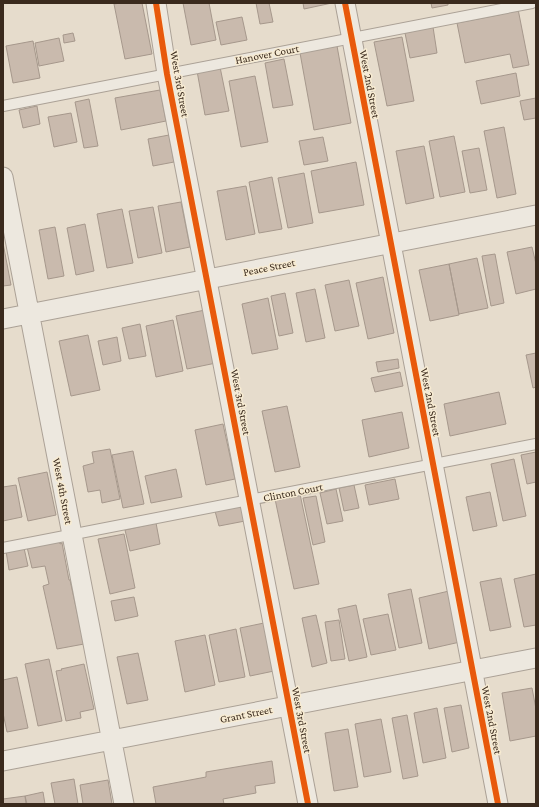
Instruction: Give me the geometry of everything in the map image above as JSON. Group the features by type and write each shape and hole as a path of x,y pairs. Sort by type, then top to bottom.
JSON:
{"street":[{"name":"West 3rd Street","path":"156,3 167,74 308,804"},
{"name":"West 2nd Street","path":"345,3 350,38 498,804"},
{"name":"West 4th Street","path":"3,177 124,804"},
{"name":"Peace Street","path":"3,319 536,215"},
{"name":"Grant Street","path":"3,762 536,658"}],"lane":[{"name":"Hanover Court","path":"3,106 532,3"},
{"name":"Clinton Court","path":"3,548 536,444"}],"building":[{"path":"142,3 152,54 125,59 114,4"},
{"path":"183,3 209,3 216,40 191,45"},
{"path":"256,3 269,3 273,22 260,24"},
{"path":"303,3 332,3 304,9"},
{"path":"431,3 448,3 448,5 432,8"},
{"path":"518,9 529,65 513,68 510,54 465,63 457,23 503,14 502,12"},
{"path":"242,17 247,40 221,45 216,22"},
{"path":"433,27 437,53 410,58 405,33"},
{"path":"73,33 75,41 64,43 63,35"},
{"path":"402,37 414,101 387,106 374,42"},
{"path":"59,38 64,61 39,66 35,43"},
{"path":"33,41 40,78 13,83 6,46"},
{"path":"337,46 351,123 314,130 300,53"},
{"path":"284,59 293,105 273,108 265,63"},
{"path":"220,67 229,111 205,115 197,71"},
{"path":"516,73 520,96 481,104 476,81"},
{"path":"255,76 268,142 241,147 229,81"},
{"path":"160,90 166,121 121,130 115,98"},
{"path":"536,98 536,118 524,120 520,101"},
{"path":"89,99 98,146 84,148 75,102"},
{"path":"37,106 40,124 23,128 19,110"},
{"path":"71,113 77,142 54,147 48,117"},
{"path":"504,127 516,194 497,198 484,131"},
{"path":"169,135 174,162 153,166 148,139"},
{"path":"454,136 465,192 440,197 429,141"},
{"path":"323,137 328,161 304,165 299,141"},
{"path":"424,146 434,198 406,204 396,151"},
{"path":"479,148 487,190 470,193 462,151"},
{"path":"356,162 364,205 319,213 311,171"},
{"path":"304,173 313,223 288,228 278,178"},
{"path":"272,177 282,229 259,233 249,182"},
{"path":"246,186 255,234 226,240 217,191"},
{"path":"181,202 190,247 166,252 158,206"},
{"path":"153,207 162,253 138,258 129,211"},
{"path":"122,209 133,263 107,268 97,214"},
{"path":"85,224 94,271 76,275 67,228"},
{"path":"55,227 64,276 48,279 39,230"},
{"path":"3,243 11,285 3,286"},
{"path":"532,247 536,264 536,289 516,294 507,252"},
{"path":"495,254 504,303 491,306 482,256"},
{"path":"477,258 488,308 459,314 449,264"},
{"path":"449,264 459,315 430,321 419,270"},
{"path":"383,277 394,333 368,339 356,283"},
{"path":"349,280 359,326 335,331 325,285"},
{"path":"315,289 325,338 306,342 296,293"},
{"path":"285,293 293,333 279,336 271,296"},
{"path":"268,298 278,349 252,354 242,304"},
{"path":"205,310 216,363 187,369 176,316"},
{"path":"173,320 183,371 156,377 146,326"},
{"path":"140,324 146,356 129,359 122,328"},
{"path":"88,335 100,390 71,396 59,341"},
{"path":"117,337 121,361 103,365 98,341"},
{"path":"536,353 536,387 533,388 526,355"},
{"path":"398,359 399,368 378,372 376,362"},
{"path":"400,372 403,386 375,392 371,378"},
{"path":"499,392 506,424 450,436 444,404"},
{"path":"287,406 300,467 275,472 262,411"},
{"path":"402,412 409,448 369,457 362,420"},
{"path":"223,424 235,479 206,485 195,430"},
{"path":"110,449 120,499 102,503 100,490 88,492 83,466 94,463 92,452"},
{"path":"133,451 144,504 123,508 112,455"},
{"path":"536,452 536,482 527,484 521,455"},
{"path":"514,459 526,516 503,521 491,464"},
{"path":"176,469 182,497 151,503 145,476"},
{"path":"47,472 56,515 28,521 18,478"},
{"path":"395,479 399,499 369,505 365,485"},
{"path":"16,485 22,517 3,521 3,487"},
{"path":"354,485 359,508 344,511 339,488"},
{"path":"336,489 343,521 327,524 320,493"},
{"path":"490,492 497,526 473,531 466,497"},
{"path":"300,494 319,584 294,589 275,499"},
{"path":"316,496 325,542 313,545 303,498"},
{"path":"242,505 245,521 219,526 215,511"},
{"path":"156,523 160,544 130,551 125,530"},
{"path":"124,534 135,588 110,594 98,539"},
{"path":"59,540 60,544 62,543 84,644 57,649 43,586 49,584 45,566 32,568 27,547"},
{"path":"24,548 28,566 9,570 6,551"},
{"path":"536,574 536,625 524,627 514,579"},
{"path":"501,578 511,627 490,631 480,582"},
{"path":"411,589 422,643 399,648 388,594"},
{"path":"449,591 460,642 429,649 419,598"},
{"path":"134,597 138,616 115,621 111,601"},
{"path":"356,605 367,657 349,661 338,609"},
{"path":"388,614 396,650 371,655 363,619"},
{"path":"316,615 327,663 312,667 302,618"},
{"path":"339,620 345,659 331,661 325,622"},
{"path":"264,623 274,671 250,676 240,628"},
{"path":"236,629 245,677 219,682 209,635"},
{"path":"205,635 215,685 185,692 175,641"},
{"path":"138,653 148,700 127,704 117,657"},
{"path":"49,659 62,721 38,726 25,664"},
{"path":"84,664 94,709 80,712 81,718 66,721 56,671"},
{"path":"17,677 28,728 7,732 3,713 3,680"},
{"path":"532,688 536,709 536,736 510,741 502,693"},
{"path":"461,705 469,748 452,752 444,708"},
{"path":"437,708 446,758 423,763 414,713"},
{"path":"407,715 418,776 403,779 392,718"},
{"path":"381,719 391,772 364,777 355,724"},
{"path":"348,729 358,787 334,791 325,733"},
{"path":"272,761 275,783 255,786 256,793 223,799 224,804 156,804 153,787 206,777 206,772"},
{"path":"74,779 78,804 55,804 51,783"},
{"path":"108,780 112,804 83,804 80,785"},
{"path":"43,792 45,804 27,804 25,796"},
{"path":"25,796 26,804 3,804 3,799"}],"cycle path":[{"path":"156,3 167,74 308,804"},
{"path":"345,3 498,804"}]}
